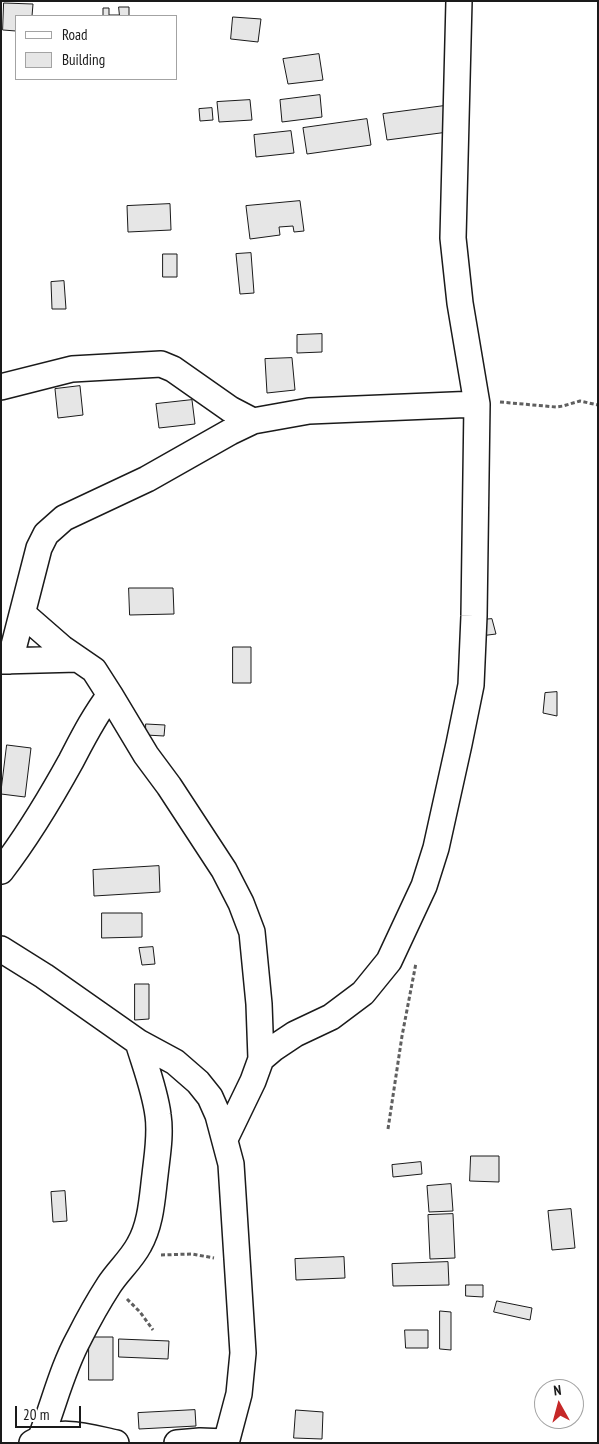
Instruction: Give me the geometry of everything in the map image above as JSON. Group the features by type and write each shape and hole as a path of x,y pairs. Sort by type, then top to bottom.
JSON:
{"street":[{"path":"261,1059 295,1034 331,1017 363,993 389,960 424,886 452,780 471,685 474,616 477,404 460,303 453,238 459,1"},
{"path":"1,387 72,369 161,364 173,368 230,409 253,421"},
{"path":"78,659 6,661 23,614 39,548 46,534 64,518 147,479 253,421 309,411 477,404"},
{"path":"23,614 47,636 94,670 146,755 169,786 224,870 241,903 252,932 259,1004 261,1059 225,1139"},
{"path":"1,871 43,809 98,711 110,695"},
{"path":"1,949 44,976 138,1042 175,1062 198,1082 210,1097 218,1115 231,1164 243,1353 239,1394 226,1442 200,1441 178,1443"},
{"path":"37,1440 52,1409 67,1362 93,1310 139,1246 146,1229 152,1198 159,1132 158,1114 138,1042"},
{"path":"37,1440 55,1434 68,1434 116,1443"}],"path":[{"path":"477,404 477,402 495,401 556,407 580,401 598,405"},
{"path":"388,1129 402,1036 416,962"},
{"path":"128,1260 164,1254 192,1254 237,1263"},
{"path":"110,1284 140,1312 153,1330"}],"building":[{"path":"4,3 33,4 32,15 15,15 15,31 3,30"},
{"path":"119,7 129,7 129,15 119,15"},
{"path":"103,8 109,8 109,15 103,15"},
{"path":"233,17 261,19 258,42 231,39"},
{"path":"319,54 323,80 288,84 283,59"},
{"path":"320,95 322,117 282,122 280,100"},
{"path":"250,100 252,120 219,122 217,102"},
{"path":"444,106 448,132 387,140 383,114"},
{"path":"212,108 213,120 200,121 199,109"},
{"path":"367,119 371,145 307,154 303,128"},
{"path":"291,131 294,153 256,157 254,135"},
{"path":"300,201 304,231 294,232 293,226 279,227 280,235 250,239 246,206"},
{"path":"170,204 171,230 128,232 127,206"},
{"path":"251,253 254,293 240,294 236,254"},
{"path":"163,254 177,254 177,277 163,277"},
{"path":"64,281 66,309 52,309 51,282"},
{"path":"322,334 322,352 297,353 297,335"},
{"path":"292,358 295,390 267,393 265,359"},
{"path":"80,386 83,415 58,418 55,389"},
{"path":"192,400 195,424 159,428 156,404"},
{"path":"129,588 173,588 174,614 130,615"},
{"path":"492,619 496,634 480,636 481,620"},
{"path":"233,647 251,647 251,683 233,683"},
{"path":"557,692 557,716 543,713 545,693"},
{"path":"146,724 165,725 164,736 146,735"},
{"path":"7,745 31,748 25,797 1,794"},
{"path":"159,866 160,892 94,896 93,870"},
{"path":"102,913 142,913 142,937 102,938"},
{"path":"153,947 155,964 142,965 139,948"},
{"path":"135,984 149,984 149,1019 135,1020"},
{"path":"471,1156 499,1156 499,1182 470,1181"},
{"path":"421,1162 422,1174 393,1177 392,1165"},
{"path":"451,1184 453,1211 429,1212 427,1186"},
{"path":"65,1191 67,1221 53,1222 51,1192"},
{"path":"571,1209 575,1248 552,1250 548,1211"},
{"path":"453,1214 455,1258 430,1259 428,1215"},
{"path":"344,1257 345,1278 296,1280 295,1259"},
{"path":"448,1262 449,1285 393,1286 392,1264"},
{"path":"466,1285 483,1285 483,1297 466,1296"},
{"path":"497,1301 532,1308 530,1320 494,1312"},
{"path":"440,1311 451,1312 451,1350 440,1349"},
{"path":"405,1330 428,1330 428,1348 406,1348"},
{"path":"89,1337 113,1337 113,1380 89,1380"},
{"path":"119,1339 169,1341 168,1359 119,1357"},
{"path":"195,1410 196,1426 139,1429 138,1413"},
{"path":"296,1410 323,1412 322,1439 294,1438"}]}
